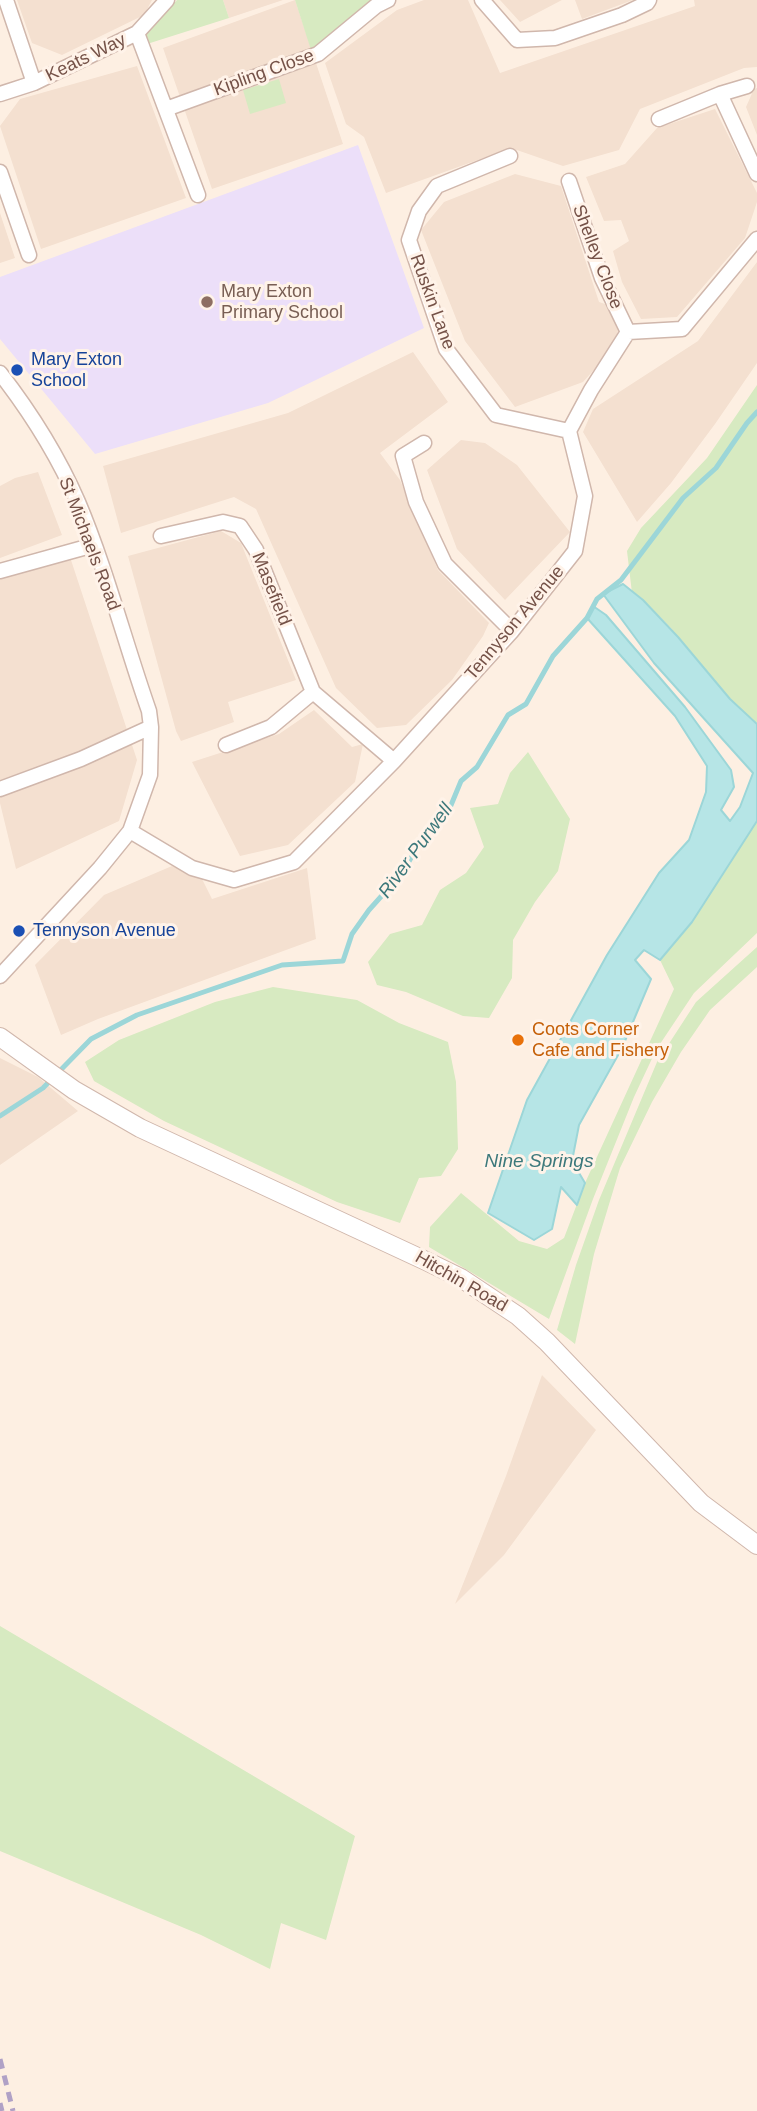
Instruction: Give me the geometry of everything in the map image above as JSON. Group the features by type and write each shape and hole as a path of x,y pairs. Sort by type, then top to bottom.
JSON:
{"street":[{"name":"Keats Way","path":"6,0 34,83"},
{"name":"Keats Way","path":"0,94 34,83 137,33 167,0"},
{"name":"Kipling Close","path":"166,109 318,54 376,6 388,0"},
{"path":"482,0 517,40 555,38 622,15 649,0"},
{"path":"137,33 198,195"},
{"path":"659,119 747,86"},
{"path":"720,94 757,174"},
{"name":"Ruskin Lane","path":"510,156 437,187 419,211 410,240 446,349 496,415 569,431"},
{"path":"0,172 29,255"},
{"name":"Shelley Close","path":"569,181 602,278 628,332"},
{"path":"569,431 628,332 682,329 757,239"},
{"name":"St Michaels Road","path":"0,373 24,404 78,503 149,711 151,727 150,775 130,831 100,868 0,976"},
{"name":"Tennyson Avenue","path":"130,831 192,868 234,880 294,862 394,761 512,631 575,551 585,496 569,431"},
{"path":"424,443 402,456 427,527 445,564 512,631"},
{"name":"Masefield","path":"161,536 223,522 240,526 256,550 313,692 394,761"},
{"path":"0,571 94,545"},
{"path":"226,745 271,726 313,692"},
{"path":"0,789 80,759 151,727"},
{"name":"Hitchin Road","path":"0,1037 74,1090 140,1128 426,1261 491,1296 547,1342 701,1503 757,1545"}],"shaded area":[{"path":"17,0 152,0 144,15 62,55 32,43"},
{"path":"223,0 283,0 229,18"},
{"path":"295,0 343,144 212,189 163,48"},
{"path":"424,0 468,0 500,73 695,6 694,0 757,0 757,67 744,68 640,109 619,150 563,166 511,148 386,193 364,137 346,124 325,63 397,10"},
{"path":"500,0 562,0 520,22"},
{"path":"575,0 633,0 582,19"},
{"path":"137,66 186,198 41,249 0,126 20,99"},
{"path":"757,88 757,135 746,107"},
{"path":"715,109 757,193 757,202 745,238 677,317 641,319 622,282 613,251 629,241 621,220 604,221 586,177 625,164 657,128"},
{"name":"Mary Exton Primary School","path":"358,145 424,328 268,403 95,454 0,339 0,277"},
{"path":"515,174 561,186 599,302 608,305 618,331 610,352 583,382 515,407 465,341 421,230 444,202"},
{"path":"0,213 15,258 0,263"},
{"path":"757,262 757,363 671,483 637,522 583,432 593,409 698,341"},
{"path":"413,352 448,402 380,453 400,480 438,570 489,623 452,680 406,725 377,728 336,688 256,509 234,497 121,533 103,466 288,413"},
{"path":"461,440 485,443 517,465 570,532 505,600 457,549 427,470"},
{"path":"38,472 62,535 0,558 0,486 15,478"},
{"path":"221,531 241,543 296,680 228,702 234,722 181,741 128,556"},
{"path":"71,560 137,760 119,821 16,869 0,803 0,574"},
{"path":"314,710 352,747 363,744 355,782 288,845 240,856 192,762 279,734"},
{"path":"172,866 201,877 212,899 307,868 316,939 61,1035 35,965 104,895"},
{"path":"0,1058 38,1077 78,1111 0,1165"},
{"path":"542,1375 596,1430 504,1555 455,1604 506,1476"}],"green space":[{"path":"177,0 223,0 229,18 147,44 145,36"},
{"path":"295,0 372,0 311,50"},
{"path":"279,79 286,103 250,114 243,90"},
{"path":"757,385 757,724 729,698 659,616 632,593 627,551 641,528 707,458"},
{"path":"528,752 570,819 558,871 535,902 513,940 512,978 489,1018 463,1016 406,992 377,985 368,962 390,934 422,925 440,890 466,873 484,847 470,808 498,804 510,773"},
{"path":"757,821 757,933 694,993 656,1050 593,1199 549,1319 429,1247 430,1227 461,1193 519,1241 547,1249 564,1238 585,1183 674,989 660,960 692,922"},
{"path":"757,947 757,967 710,1010 681,1052 652,1102 620,1168 594,1254 575,1344 557,1330 599,1200 657,1062 696,1002"},
{"path":"273,987 357,1000 399,1023 448,1042 456,1082 458,1149 441,1176 419,1178 400,1223 337,1202 164,1121 94,1081 85,1062 119,1040 215,1002"},
{"path":"0,1626 355,1836 326,1940 281,1923 270,1969 201,1935 0,1851"}],"water":[{"name":"Nine Springs","path":"623,584 643,600 730,699 757,724 757,821 692,922 660,960 644,950 635,960 651,979 622,1048 579,1125 572,1161 585,1183 577,1205 561,1187 552,1229 534,1240 488,1213 527,1100 607,955 659,873 689,840 706,792 707,766 675,716 587,618 593,606 606,615 685,707 731,770 734,787 721,810 730,821 740,807 753,773 654,663 603,594"}],"waterway":[{"name":"River Purwell","path":"0,1116 43,1088 91,1039 137,1015 282,965 343,961 352,934 369,910 403,872 429,826 449,810 461,781 477,767 508,715 526,704 553,656 587,618 597,599 621,580 683,498 716,468 757,412"}],"railway":[{"path":"0,2059 13,2111"},
{"path":"0,2103 2,2111"}],"place":[{"name":"Mary Exton Primary School","path":"207,302"},
{"name":"Mary Exton School","path":"17,370"},
{"name":"Tennyson Avenue","path":"19,931"},
{"name":"Coots Corner Cafe and Fishery","path":"518,1040"}]}
